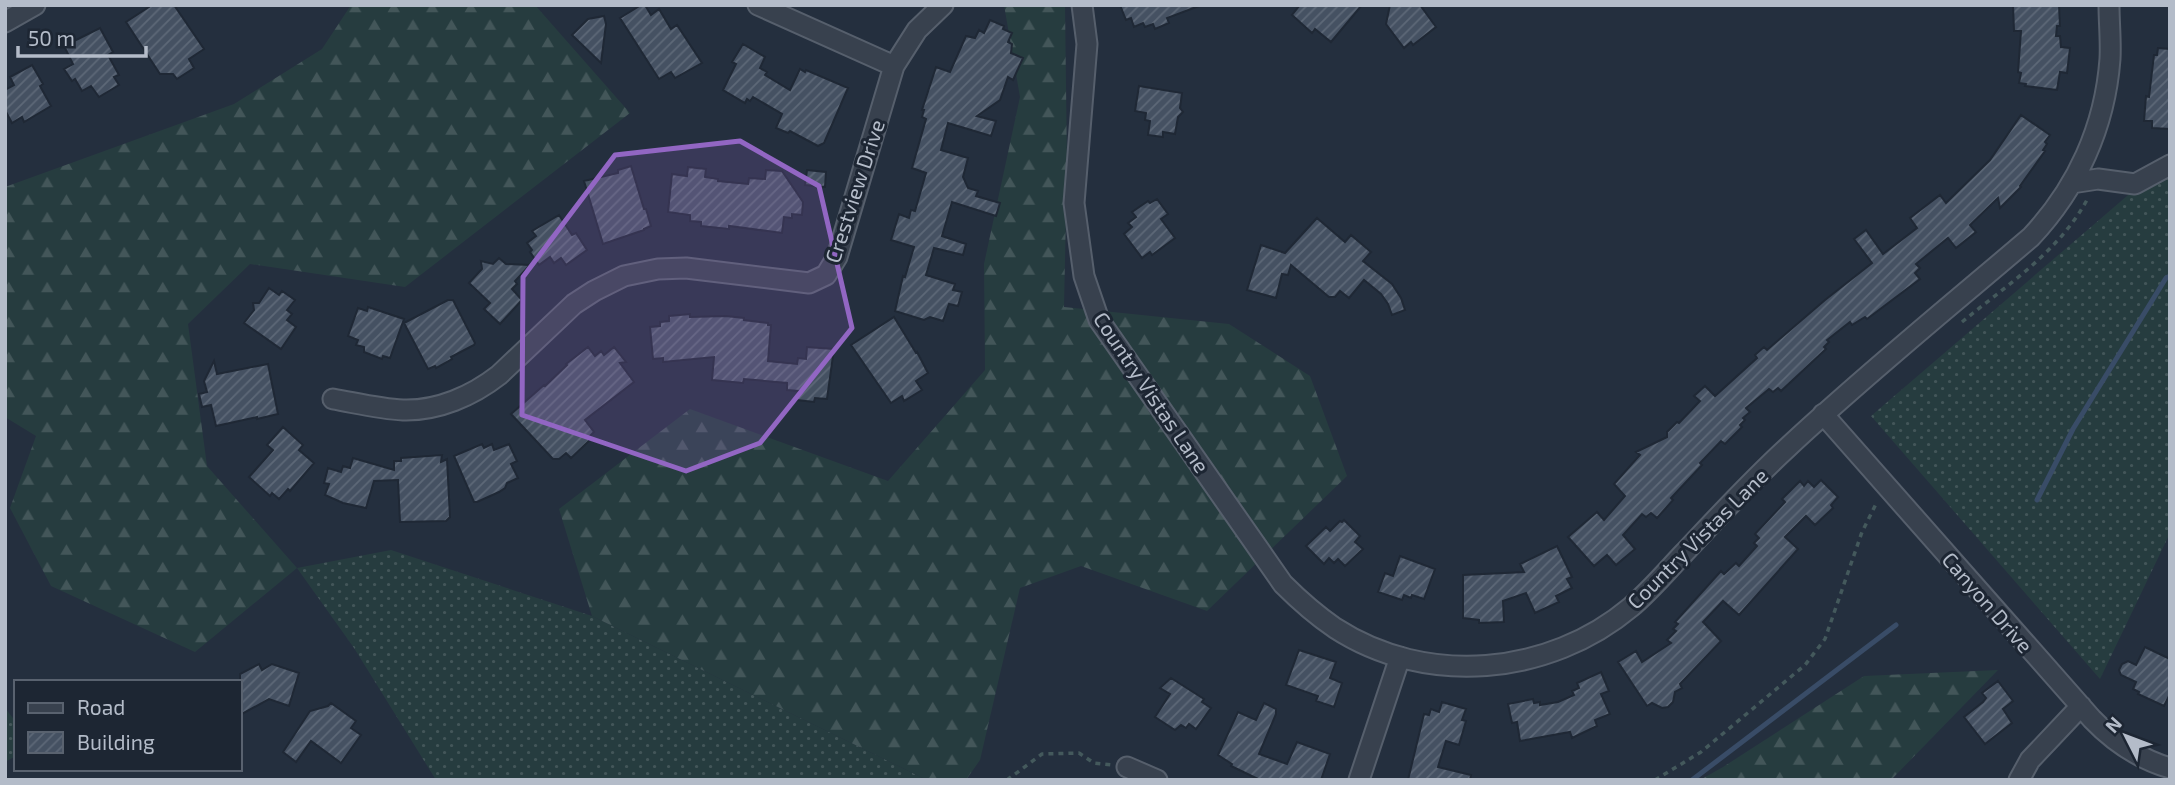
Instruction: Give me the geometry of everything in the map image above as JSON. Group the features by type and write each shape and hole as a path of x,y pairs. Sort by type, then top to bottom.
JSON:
{"street":[{"path":"5,22 35,5"},
{"path":"758,5 894,66"},
{"name":"Crestview Drive","path":"333,399 403,410 454,401 485,386 499,375 574,304 609,283 641,272 686,268 809,283 826,275 837,257 894,66 917,30 943,5"},
{"name":"Country Vistas Lane","path":"1082,5 1087,44 1074,203 1084,276 1099,320 1283,584 1317,615 1357,640 1400,657 1449,666 1498,665 1546,654 1591,635 1632,606 1749,483 1823,414 2031,237 2073,183 2093,140 2106,93 2110,57 2109,5"},
{"path":"2073,183 2098,178 2135,184 2170,165"},
{"name":"Canyon Drive","path":"1823,414 2097,725 2143,758 2170,768"},
{"path":"1359,780 1400,657"},
{"path":"2019,780 2030,760 2081,706"},
{"path":"1127,767 1157,780"}],"path":[{"path":"1952,329 2041,257 2069,227 2098,178"},
{"path":"1655,780 1700,752 1805,665 1825,639 1862,532 1886,484"},
{"path":"1007,780 1041,754 1079,753 1094,763 1127,767"}],"highlighted area":[{"path":"740,141 819,186 852,328 760,443 686,471 522,415 523,277 615,155"}],"green space":[{"path":"351,5 535,5 630,113 405,287 250,264 188,324 207,466 297,568 195,652 51,586 10,508 36,436 5,417 5,187 234,104 322,49"},
{"path":"1004,5 1065,5 1067,167 1064,307 1229,324 1310,376 1347,476 1207,611 1081,566 1020,588 980,760 966,780 927,780 592,616 559,509 690,409 888,481 985,370 984,264 1020,97"},
{"path":"2170,159 2170,533 2100,679 1871,416"},
{"path":"391,550 592,616 927,780 436,780 354,648 297,568"},
{"path":"1998,670 1891,780 1700,780 1864,676"},
{"path":"5,708 14,719 14,757 5,762"}],"building":[{"path":"152,5 174,5 204,49 189,59 194,68 177,79 173,74 160,74 126,22"},
{"path":"645,5 651,15 659,9 671,29 677,25 702,63 675,78 671,72 659,79 620,18"},
{"path":"1120,5 1199,6 1167,18 1169,23 1155,29 1153,24 1145,27 1143,23 1134,27 1131,18 1126,20"},
{"path":"1300,5 1362,5 1331,42 1315,29 1312,33 1292,15"},
{"path":"1390,5 1420,5 1436,27 1413,45 1411,42 1404,48 1386,24"},
{"path":"2013,5 2059,5 2060,26 2057,26 2056,36 2060,36 2061,47 2070,48 2067,73 2060,72 2057,90 2019,83 2021,31 2014,31"},
{"path":"604,16 606,24 601,63 572,35 588,19"},
{"path":"990,20 1012,33 1008,42 1012,44 1011,53 1023,58 1013,80 1008,77 1000,100 977,116 996,121 991,136 948,123 941,150 968,158 963,177 968,188 978,191 976,196 1000,203 996,216 952,202 942,236 966,244 963,255 934,248 926,275 955,284 953,290 962,292 958,306 949,304 943,321 930,317 924,320 895,311 903,276 905,277 914,247 891,240 899,214 909,218 911,210 915,211 926,173 912,168 926,119 922,117 922,110 936,67 950,72 966,36 975,38 979,30 984,33"},
{"path":"100,28 113,52 108,55 119,75 114,77 119,85 99,97 91,86 82,91 75,79 72,81 64,69 73,64 65,48"},
{"path":"743,44 765,57 760,68 767,72 765,75 790,90 800,69 848,88 824,143 818,146 790,131 788,133 776,128 782,114 753,97 745,103 723,90 736,64 732,62"},
{"path":"2158,48 2170,49 2170,129 2152,128 2152,121 2144,121 2146,96 2149,97 2154,55 2157,55"},
{"path":"32,65 51,106 24,122 22,117 12,123 5,110 5,90 14,85 10,77"},
{"path":"1139,86 1182,93 1180,108 1183,112 1178,117 1175,134 1163,132 1163,137 1148,135 1150,121 1145,120 1146,113 1135,111"},
{"path":"2021,115 2050,135 2045,142 2045,151 2021,187 2000,208 1998,198 1970,225 1976,232 1956,248 1948,238 1916,264 1920,268 1915,273 1920,279 1867,319 1865,317 1852,325 1850,322 1827,340 1829,342 1824,347 1826,349 1781,391 1778,388 1773,392 1769,389 1746,408 1750,412 1743,418 1745,420 1740,425 1742,427 1725,444 1721,441 1700,463 1702,465 1671,498 1673,500 1657,518 1651,513 1646,517 1642,514 1623,535 1635,549 1616,565 1607,555 1594,566 1568,537 1597,512 1604,520 1625,496 1614,484 1640,455 1636,452 1667,437 1667,432 1700,401 1694,396 1705,386 1715,396 1757,358 1755,355 1764,347 1767,350 1872,263 1854,239 1866,230 1883,254 1917,228 1910,218 1940,195 1946,203 1990,160"},
{"path":"631,166 651,226 603,244 584,181 618,173 618,170"},
{"path":"688,167 706,169 705,177 718,181 748,184 749,178 765,179 766,170 782,171 803,202 802,215 784,217 782,233 729,226 729,229 701,226 701,222 690,221 690,215 668,212 672,174 687,176"},
{"path":"807,170 826,172 825,187 805,185"},
{"path":"1157,199 1168,214 1161,219 1175,238 1152,255 1150,252 1142,258 1124,234 1132,227 1128,223 1136,217 1132,212 1148,201 1150,203"},
{"path":"559,215 572,235 576,233 587,250 566,265 561,258 554,263 550,257 539,265 527,243 536,236 532,231"},
{"path":"1317,218 1345,242 1351,235 1371,252 1363,261 1392,284 1405,310 1392,315 1381,294 1364,280 1349,298 1340,291 1335,297 1329,297 1291,265 1288,275 1282,274 1276,298 1247,290 1261,245 1285,253"},
{"path":"499,258 506,264 530,265 515,281 517,284 512,289 522,300 500,324 484,309 490,303 469,283 482,269 481,261 493,264"},
{"path":"269,288 279,295 282,291 295,300 287,310 292,314 287,320 296,327 281,349 244,323 254,310 253,303 259,303"},
{"path":"448,300 453,300 475,343 436,368 435,366 428,369 404,323"},
{"path":"368,307 404,319 390,358 383,356 382,359 364,352 364,347 356,345 358,340 348,336 358,308 367,311"},
{"path":"690,314 690,317 726,316 768,323 771,325 768,361 797,364 798,358 806,359 807,347 834,349 827,399 815,398 814,402 797,400 798,391 787,390 787,383 744,379 743,383 712,380 714,357 663,362 663,358 653,359 650,327 669,321 669,316"},
{"path":"894,317 928,373 916,381 922,390 904,401 902,396 891,403 851,345"},
{"path":"588,347 595,356 601,351 604,355 614,347 626,362 620,363 634,382 585,420 594,432 589,437 591,439 571,458 566,453 559,459 553,459 511,414"},
{"path":"214,361 217,374 268,364 278,414 216,426 211,405 202,407 199,394 207,392 204,381"},
{"path":"283,427 303,445 299,450 314,463 290,491 288,489 279,499 272,493 270,496 249,477 273,450 267,445"},
{"path":"482,444 484,448 492,444 494,450 509,444 517,461 511,464 518,478 507,483 499,492 474,502 454,456"},
{"path":"442,455 441,462 447,459 450,517 446,521 400,522 398,480 374,481 366,508 343,503 325,495 329,484 324,483 328,468 341,472 343,466 350,468 353,458 394,470 394,461 401,461 401,458"},
{"path":"1821,480 1838,497 1831,505 1833,508 1815,525 1806,516 1785,537 1798,549 1739,615 1723,601 1703,622 1721,641 1680,684 1682,688 1675,692 1673,702 1668,707 1662,708 1652,703 1647,706 1618,662 1636,651 1642,662 1671,643 1667,640 1676,631 1673,629 1678,624 1675,622 1721,571 1724,574 1736,563 1739,566 1757,546 1754,543 1759,538 1755,534 1785,502 1782,499 1800,481 1804,486 1808,481 1814,487"},
{"path":"1344,520 1360,536 1355,542 1363,549 1345,566 1338,559 1334,563 1329,558 1324,564 1306,546 1326,527 1330,531"},
{"path":"1557,546 1572,577 1567,579 1572,588 1556,596 1559,602 1535,613 1526,593 1503,601 1504,622 1479,623 1479,620 1463,618 1463,575 1524,572 1520,564"},
{"path":"1400,556 1435,569 1424,599 1404,595 1402,600 1378,592 1385,573 1393,576"},
{"path":"2145,647 2170,659 2170,694 2164,706 2138,694 2139,692 2133,689 2136,682 2121,675 2119,670 2122,664 2128,661 2136,665"},
{"path":"1299,650 1336,662 1330,678 1342,683 1334,707 1316,701 1318,696 1286,685"},
{"path":"259,664 262,670 272,664 299,673 289,706 269,699 242,714 240,674"},
{"path":"1601,672 1609,691 1601,694 1610,714 1595,720 1597,726 1572,738 1570,732 1520,741 1517,722 1512,723 1508,704 1533,699 1534,703 1540,702 1540,705 1558,702 1574,695 1572,691 1579,688 1577,683"},
{"path":"1171,678 1204,699 1202,702 1211,708 1196,729 1189,724 1186,728 1181,725 1175,730 1155,717 1170,694 1160,688"},
{"path":"1998,681 2013,701 2003,709 2012,723 1985,744 1964,717 1983,702 1986,698 1982,693"},
{"path":"1442,702 1466,709 1462,720 1466,721 1459,745 1446,741 1438,767 1471,775 1470,780 1408,780 1424,714 1429,715 1431,709 1439,712"},
{"path":"331,703 356,721 351,728 361,735 341,763 311,741 296,762 283,752 310,711"},
{"path":"1264,703 1276,709 1276,714 1259,754 1287,764 1297,742 1330,754 1321,780 1260,780 1231,766 1232,764 1218,755 1238,712 1256,720"}],"waterway":[{"path":"2037,500 2073,429 2166,278 2170,276"},
{"path":"1692,780 1896,625"}]}
